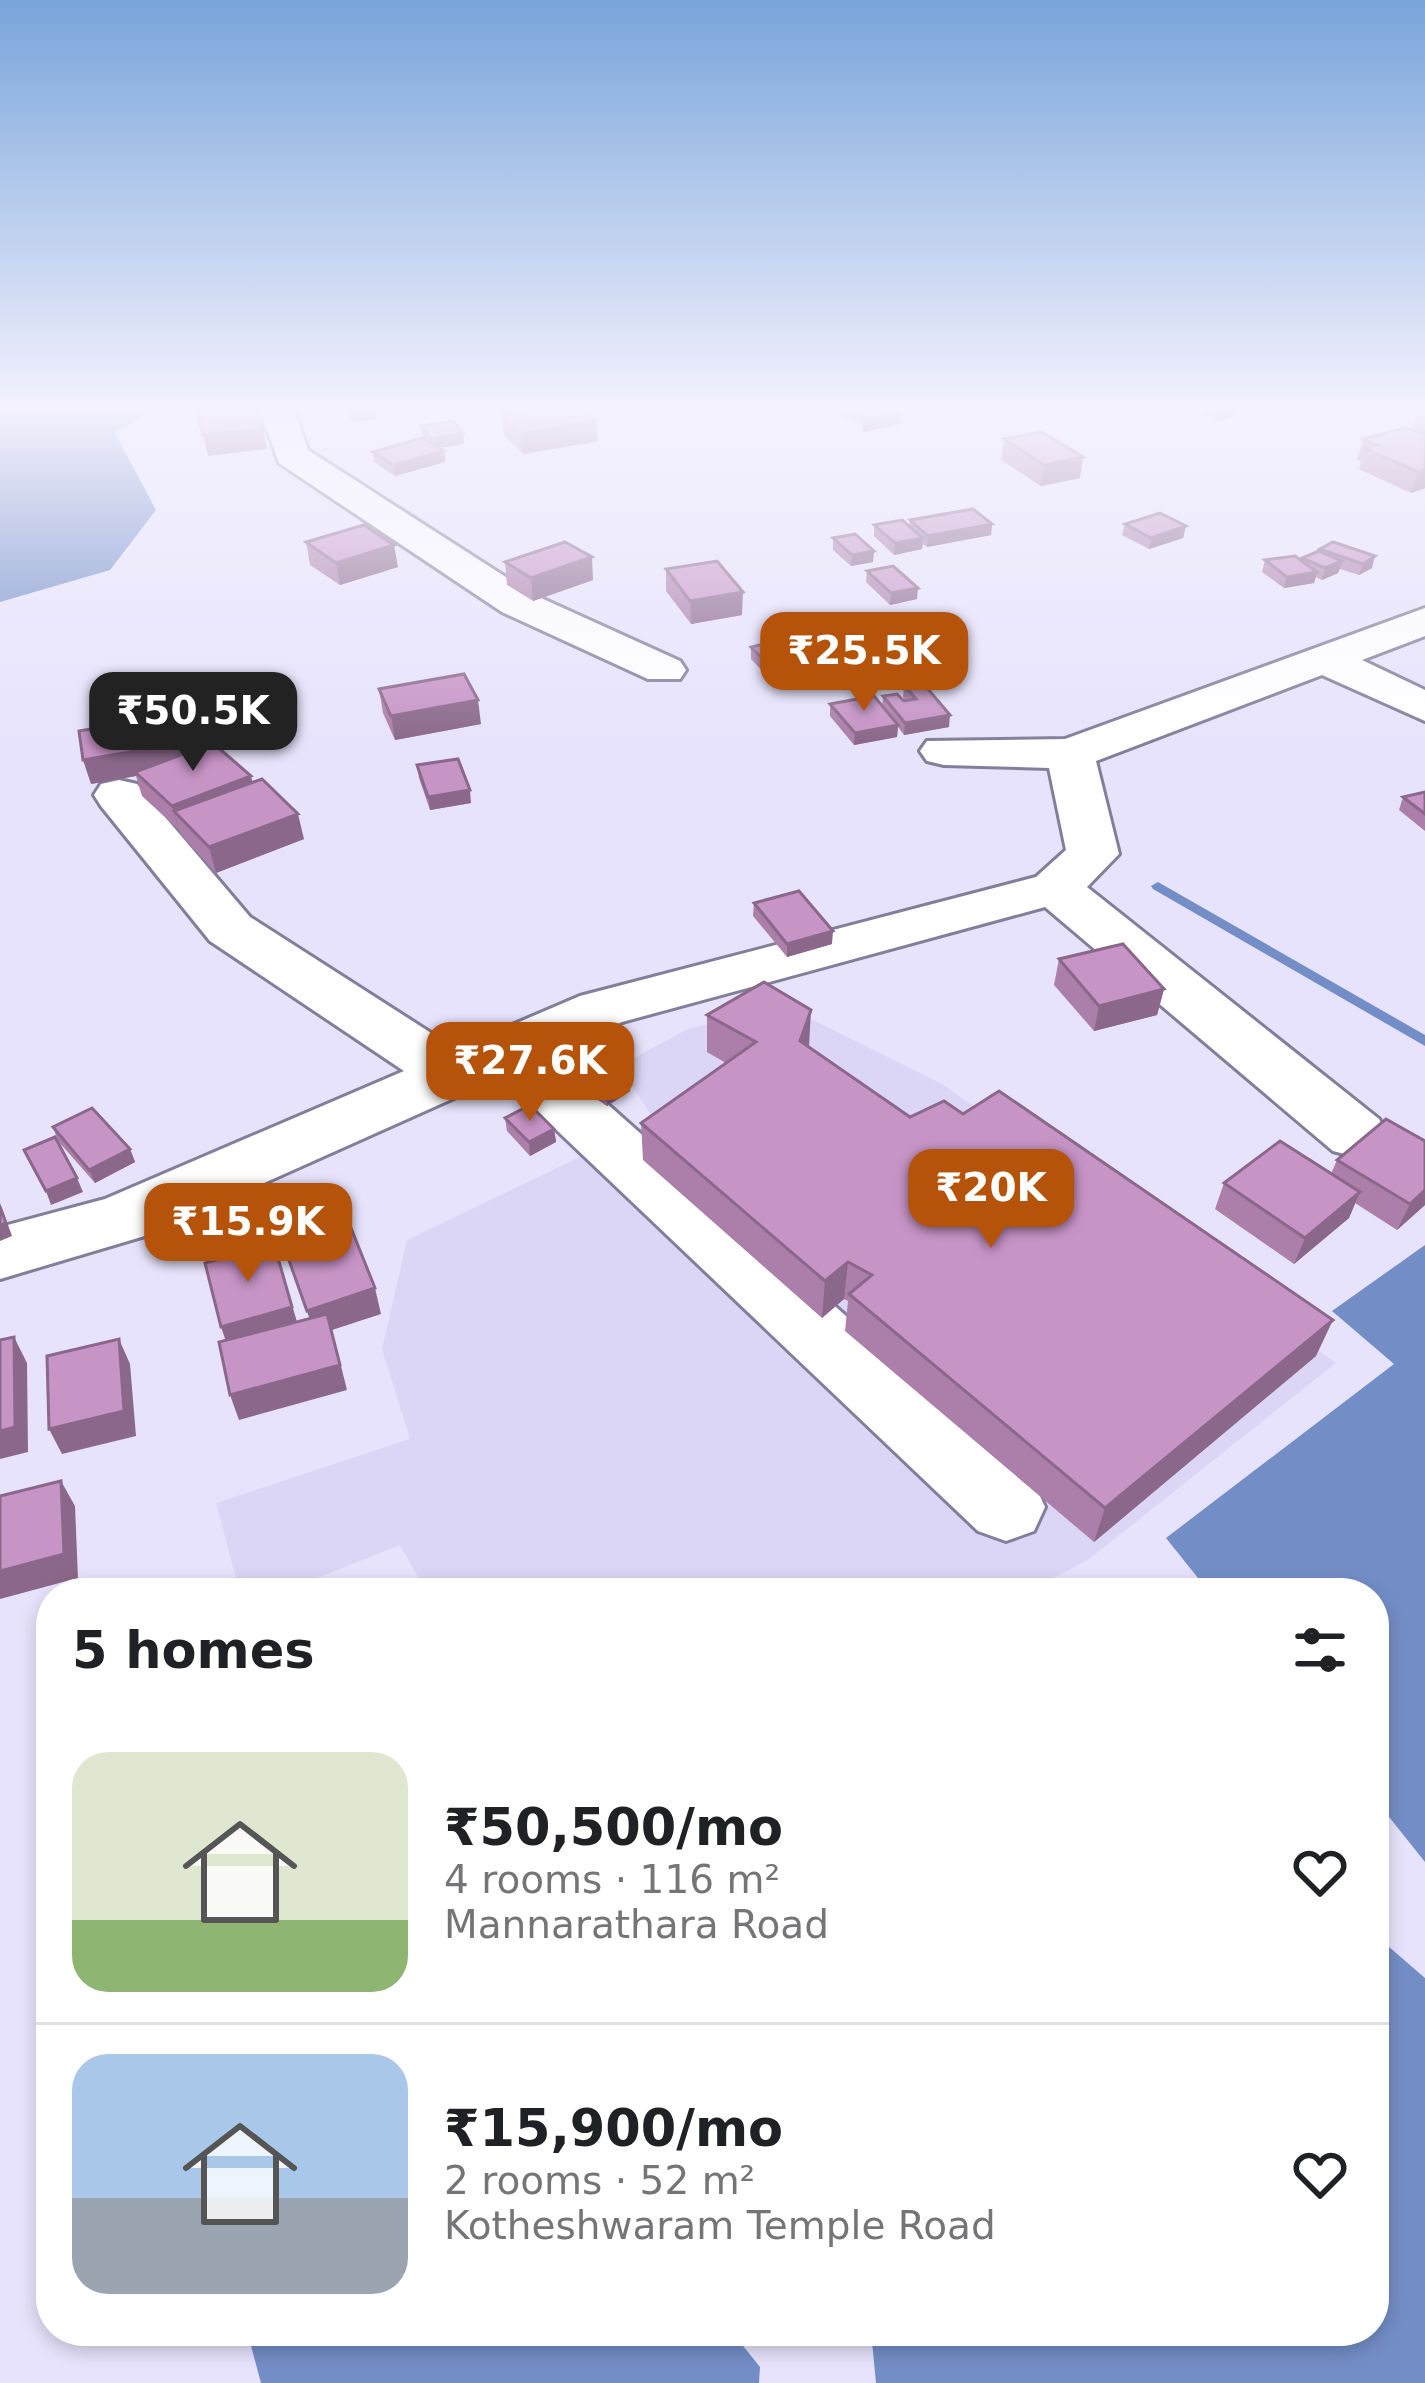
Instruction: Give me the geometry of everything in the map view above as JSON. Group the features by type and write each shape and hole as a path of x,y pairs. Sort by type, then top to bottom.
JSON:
{"street":[{"path":"393,521 517,603 664,670"},
{"path":"944,751 1070,754 1425,621"},
{"path":"1322,658 1425,707"},
{"path":"0,1253 124,1218 601,1009 1054,888 1093,854 1070,754"},
{"path":"119,795 230,929 481,1062 1006,1508"},
{"path":"1054,888 1356,1135"}],"shaded area":[{"path":"783,1005 942,1084 1336,1363 1089,1559 1054,1578 419,1578 400,1545 318,1578 236,1578 216,1503 410,1439 382,1349 407,1240 655,1121 619,1066 688,1029"}],"water":[{"path":"0,521 147,521 110,570 0,602"},
{"path":"1425,1245 1425,1862 1389,1817 1389,1578 1198,1578 1166,1538 1394,1364 1332,1311"},
{"path":"1389,1947 1425,1978 1425,2383 876,2383 872,2346 1389,2346"},
{"path":"251,2346 743,2346 760,2367 759,2383 261,2383"}],"building":[{"path":"903,521 923,538 895,543 874,525"},
{"path":"911,521 992,524 928,536"},
{"path":"1176,521 1186,526 1151,538 1125,524"},
{"path":"364,525 394,545 336,563 306,542"},
{"path":"855,534 874,551 852,555 833,538"},
{"path":"565,542 592,557 531,578 505,562"},
{"path":"1333,542 1375,556 1363,564 1320,549"},
{"path":"1319,551 1342,561 1325,568 1302,558"},
{"path":"1295,556 1317,572 1287,577 1265,560"},
{"path":"717,561 743,592 690,601 666,569"},
{"path":"893,566 918,588 891,593 867,571"},
{"path":"795,637 824,665 778,675 751,647"},
{"path":"464,674 478,700 391,716 379,689"},
{"path":"922,682 950,715 905,723 883,696 916,699 904,685"},
{"path":"874,696 898,725 855,733 830,704"},
{"path":"181,714 187,742 83,760 79,731"},
{"path":"213,743 251,776 172,806 135,772"},
{"path":"458,759 470,790 428,797 417,765"},
{"path":"262,779 298,814 209,847 174,811"},
{"path":"1425,792 1425,814 1403,797"},
{"path":"799,891 833,931 787,944 754,903"},
{"path":"1123,944 1164,989 1099,1006 1059,959"},
{"path":"764,982 811,1010 800,1041 910,1117 944,1101 963,1114 999,1091 1333,1320 1105,1508 849,1294 872,1275 848,1262 825,1281 641,1123 756,1042 707,1015"},
{"path":"592,1053 629,1077 606,1093 569,1069"},
{"path":"530,1105 554,1129 529,1142 505,1118"},
{"path":"92,1108 130,1149 89,1170 53,1127"},
{"path":"1386,1119 1425,1141 1425,1190 1410,1204 1337,1160"},
{"path":"55,1137 77,1178 46,1191 24,1150"},
{"path":"1280,1141 1360,1192 1305,1238 1224,1183"},
{"path":"351,1228 375,1288 307,1311 285,1249"},
{"path":"274,1244 292,1307 221,1327 205,1263"},
{"path":"327,1314 340,1365 230,1395 219,1342"},
{"path":"14,1337 15,1427 0,1431 0,1340"},
{"path":"119,1339 124,1411 49,1429 47,1356"},
{"path":"61,1481 64,1554 0,1571 0,1496"}],"waterway":[{"path":"1158,886 1425,1041"}]}
